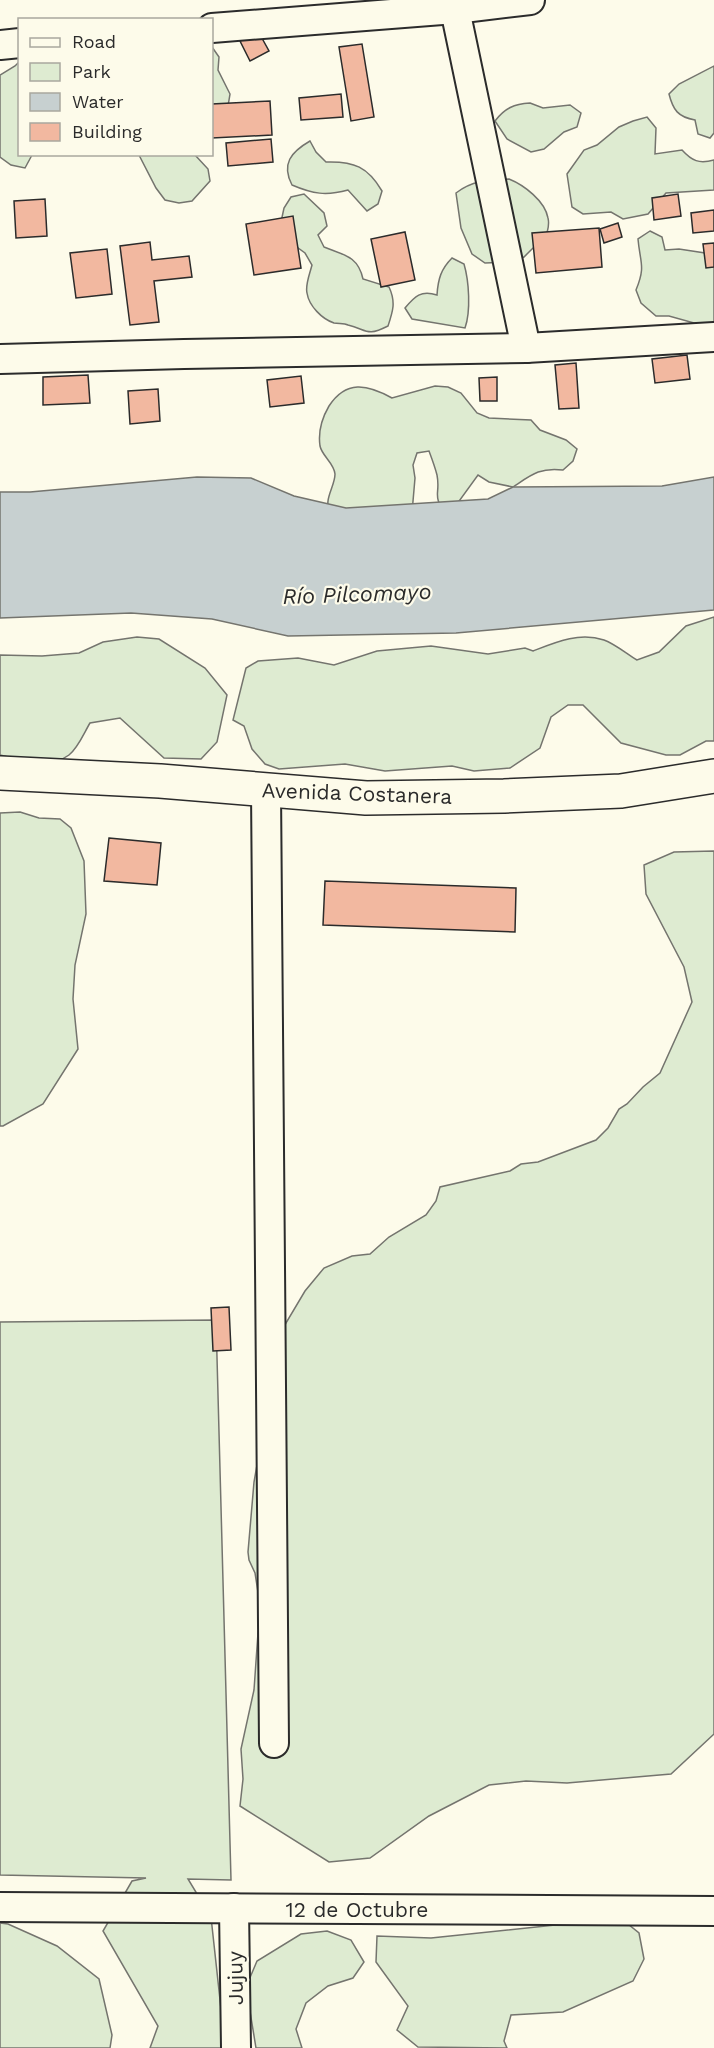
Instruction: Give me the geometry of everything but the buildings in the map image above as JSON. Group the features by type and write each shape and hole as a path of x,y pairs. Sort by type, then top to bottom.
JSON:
{"street":[{"path":"213,28 454,4 530,0"},
{"path":"454,4 526,348"},
{"path":"0,45 18,43"},
{"path":"0,359 526,348 714,337"},
{"name":"Avenida Costanera","path":"0,773 160,781 366,798 621,791 714,776"},
{"path":"266,790 274,1743"},
{"name":"12 de Octubre","path":"0,1907 714,1911"},
{"name":"Jujuy","path":"234,1908 236,2048"}],"green space":[{"path":"213,48 219,57 218,70 230,94 228,106 220,116 213,120"},
{"path":"18,63 18,156 31,156 25,168 11,165 0,157 0,75"},
{"path":"714,66 714,133 710,138 698,134 695,120 677,112 669,94 679,84"},
{"path":"530,103 543,108 570,105 581,113 577,127 564,132 544,149 531,152 507,139 495,121 510,108"},
{"path":"647,117 656,128 655,154 682,150 696,161 714,160 714,190 666,193 648,214 623,219 611,212 583,214 572,207 567,174 584,150 597,145 619,127"},
{"path":"310,141 316,152 326,162 352,164 366,171 382,191 378,204 367,211 348,190 320,193 292,185 288,171 290,159"},
{"path":"140,156 196,156 208,169 210,181 192,201 179,203 165,200"},
{"path":"509,179 527,189 543,206 549,221 547,233 544,241 524,257 511,262 485,263 472,254 461,228 456,193 475,183"},
{"path":"304,194 324,213 327,226 318,235 324,247 354,261 363,279 389,287 393,306 388,326 367,332 346,324 329,321 313,307 307,290 312,265 305,253 294,245 281,222 284,208 291,197"},
{"path":"650,231 662,237 665,250 679,249 705,253 714,266 714,324 656,316 641,303 636,290 642,270 638,239"},
{"path":"452,258 464,264 466,271 469,305 465,328 412,319 405,308 419,295 427,293 437,295 441,275"},
{"path":"435,386 448,387 461,393 477,413 489,418 531,420 540,430 566,440 577,449 573,461 563,470 542,471 513,487 489,482 478,475 449,515 438,500 437,475 429,451 417,453 413,465 415,478 410,536 330,528 328,501 335,474 333,466 320,446 321,425 329,406 342,392 350,388 366,388 392,398"},
{"path":"714,617 714,741 706,741 680,755 666,755 621,743 583,705 568,705 551,717 540,748 510,768 474,771 452,766 385,771 345,764 279,769 265,764 252,749 244,726 233,720 246,668 258,661 298,658 334,665 377,651 431,646 488,654 525,648 533,651 568,639 586,637 604,640 637,660 659,652 686,626"},
{"path":"137,637 159,639 205,668 227,695 217,742 201,759 164,758 120,718 90,723 75,748 62,759 35,762 0,755 0,655 42,656 79,653 103,642"},
{"path":"20,812 39,818 60,819 71,828 84,861 86,914 75,965 73,999 78,1049 43,1104 0,1126 0,813"},
{"path":"714,851 714,1734 671,1774 567,1783 526,1781 489,1785 429,1816 370,1858 329,1862 240,1806 243,1779 241,1749 254,1690 258,1633 262,1618 255,1573 248,1552 254,1482 280,1333 305,1291 324,1268 352,1256 370,1254 389,1237 426,1215 436,1201 440,1187 510,1171 521,1164 538,1162 596,1140 608,1128 619,1109 660,1073 692,1002 684,967 646,894 644,865 674,852"},
{"path":"216,1320 231,1880 188,1879 211,1917 222,2018 237,2048 150,2048 158,2026 103,1931 132,1881 146,1878 0,1875 0,1322"},
{"path":"618,1916 639,1933 644,1959 633,1981 563,2012 511,2015 504,2041 507,2048 418,2047 397,2030 408,2006 376,1962 377,1936 431,1938 593,1921"},
{"path":"0,1923 8,1924 57,1946 99,1979 112,2035 110,2048 0,2048"},
{"path":"327,1931 351,1940 364,1962 353,1978 328,1986 306,2003 296,2029 302,2048 256,2048 246,1987 257,1961 301,1934"}],"water":[{"name":"Río Pilcomayo","path":"197,477 251,478 294,496 346,508 488,499 513,487 662,486 714,477 714,610 456,633 288,636 212,619 131,613 0,618 0,492 30,492"}]}
